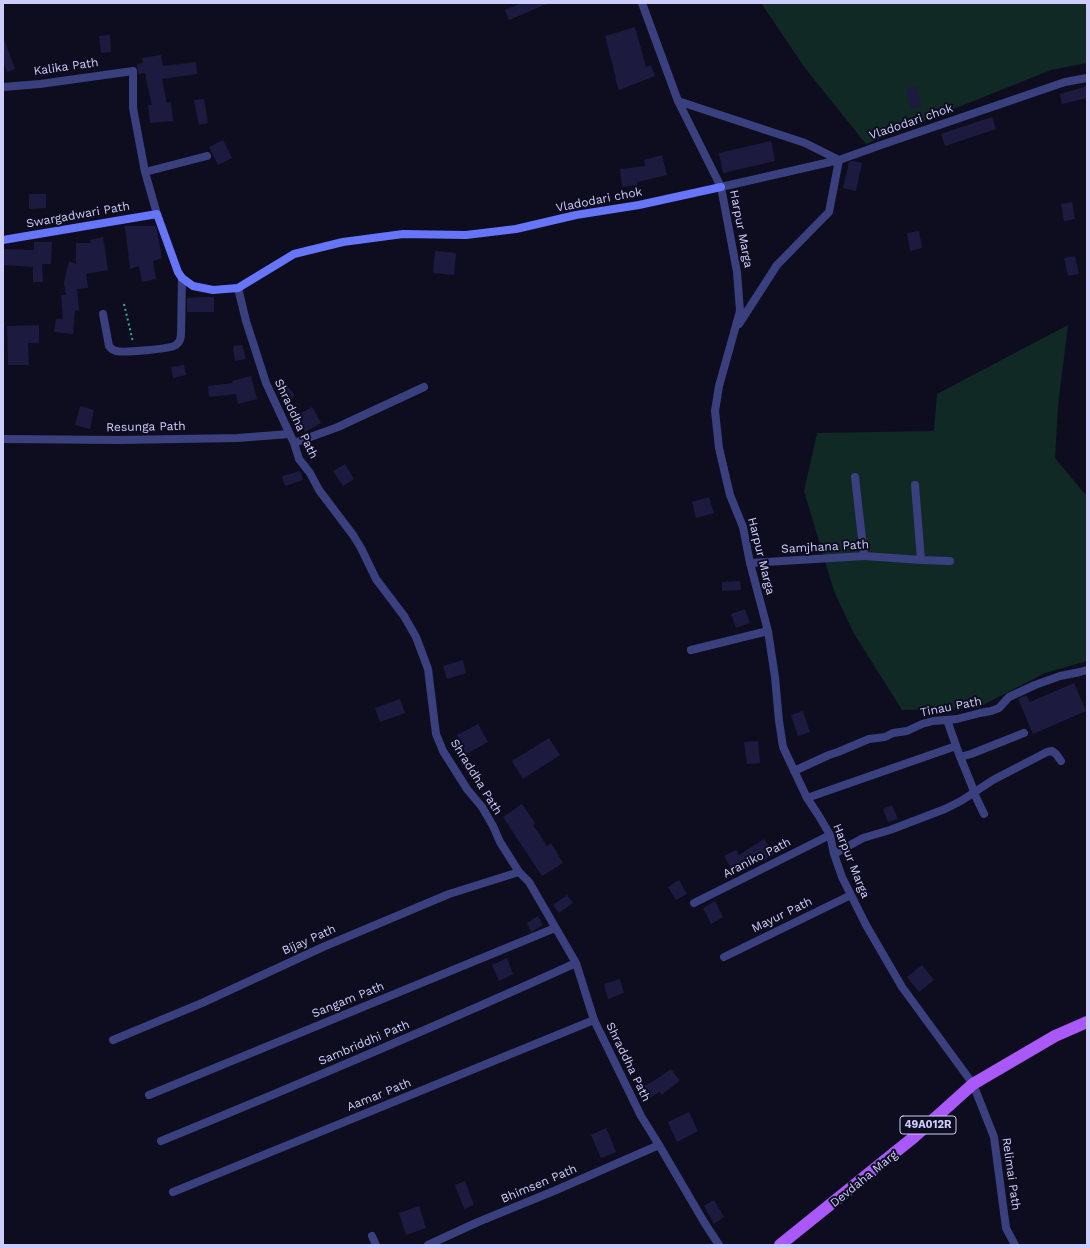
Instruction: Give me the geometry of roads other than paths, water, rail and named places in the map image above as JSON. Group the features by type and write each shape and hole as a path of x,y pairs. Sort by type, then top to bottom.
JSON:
{"main road":[{"name":"Devdaha Marg","path":"780,1245 914,1137 973,1084 1055,1036 1087,1022"}],"street":[{"name":"Harpur Marga","path":"642,3 678,101 721,187 737,272 740,311 719,386 715,411 719,448 730,495 743,527 750,563 768,631 775,676 779,721 784,746 807,798 830,835 834,854 842,877 866,925 902,987 973,1084"},
{"name":"Kalika Path","path":"3,87 40,84 133,71 133,108 145,172"},
{"name":"Vladodari chok","path":"182,278 193,286 213,290 238,288 294,254 343,242 403,234 466,235 516,229 576,216 640,205 839,160 1065,82 1087,78"},
{"path":"678,101 805,143 839,160 829,212 778,265 735,329"},
{"path":"103,314 109,346 112,350 135,351 169,347 175,345 180,340 182,278 178,272 157,214 145,172 207,156"},
{"name":"Swargadwari Path","path":"3,240 157,214"},
{"name":"Shraddha Path","path":"238,288 246,321 266,383 294,443 299,459 310,473 319,490 353,535 376,579 404,616 416,637 428,669 436,734 444,751 467,789 482,807 500,842 519,872 529,882 576,963 594,1020 641,1116 719,1245"},
{"path":"294,443 338,427 424,386"},
{"name":"Resunga Path","path":"3,439 118,440 238,438 289,434"},
{"path":"855,477 864,556"},
{"path":"915,485 921,560"},
{"name":"Samjhana Path","path":"750,563 864,556 950,561"},
{"path":"691,650 768,631"},
{"name":"Tinau Path","path":"794,771 869,739 907,731 933,721 947,720 991,711 999,708 1009,697 1060,676 1087,670"},
{"path":"947,720 974,793 984,814"},
{"path":"960,757 1024,733"},
{"path":"807,798 956,746"},
{"path":"834,854 863,838 890,830 962,801 993,780 1047,752 1052,751 1061,761"},
{"name":"Araniko Path","path":"694,903 830,835"},
{"name":"Bijay Path","path":"113,1040 202,1003 323,946 449,894 519,872"},
{"name":"Mayur Path","path":"724,957 851,895"},
{"name":"Sangam Path","path":"149,1095 556,928"},
{"name":"Sambriddhi Path","path":"161,1141 428,1029 576,963"},
{"name":"Aamar Path","path":"173,1192 594,1020"},
{"name":"Relimai Path","path":"973,1084 994,1137 1006,1228 1016,1245"},
{"name":"Bhimsen Path","path":"428,1245 659,1145"},
{"path":"372,1236 376,1245"}]}
